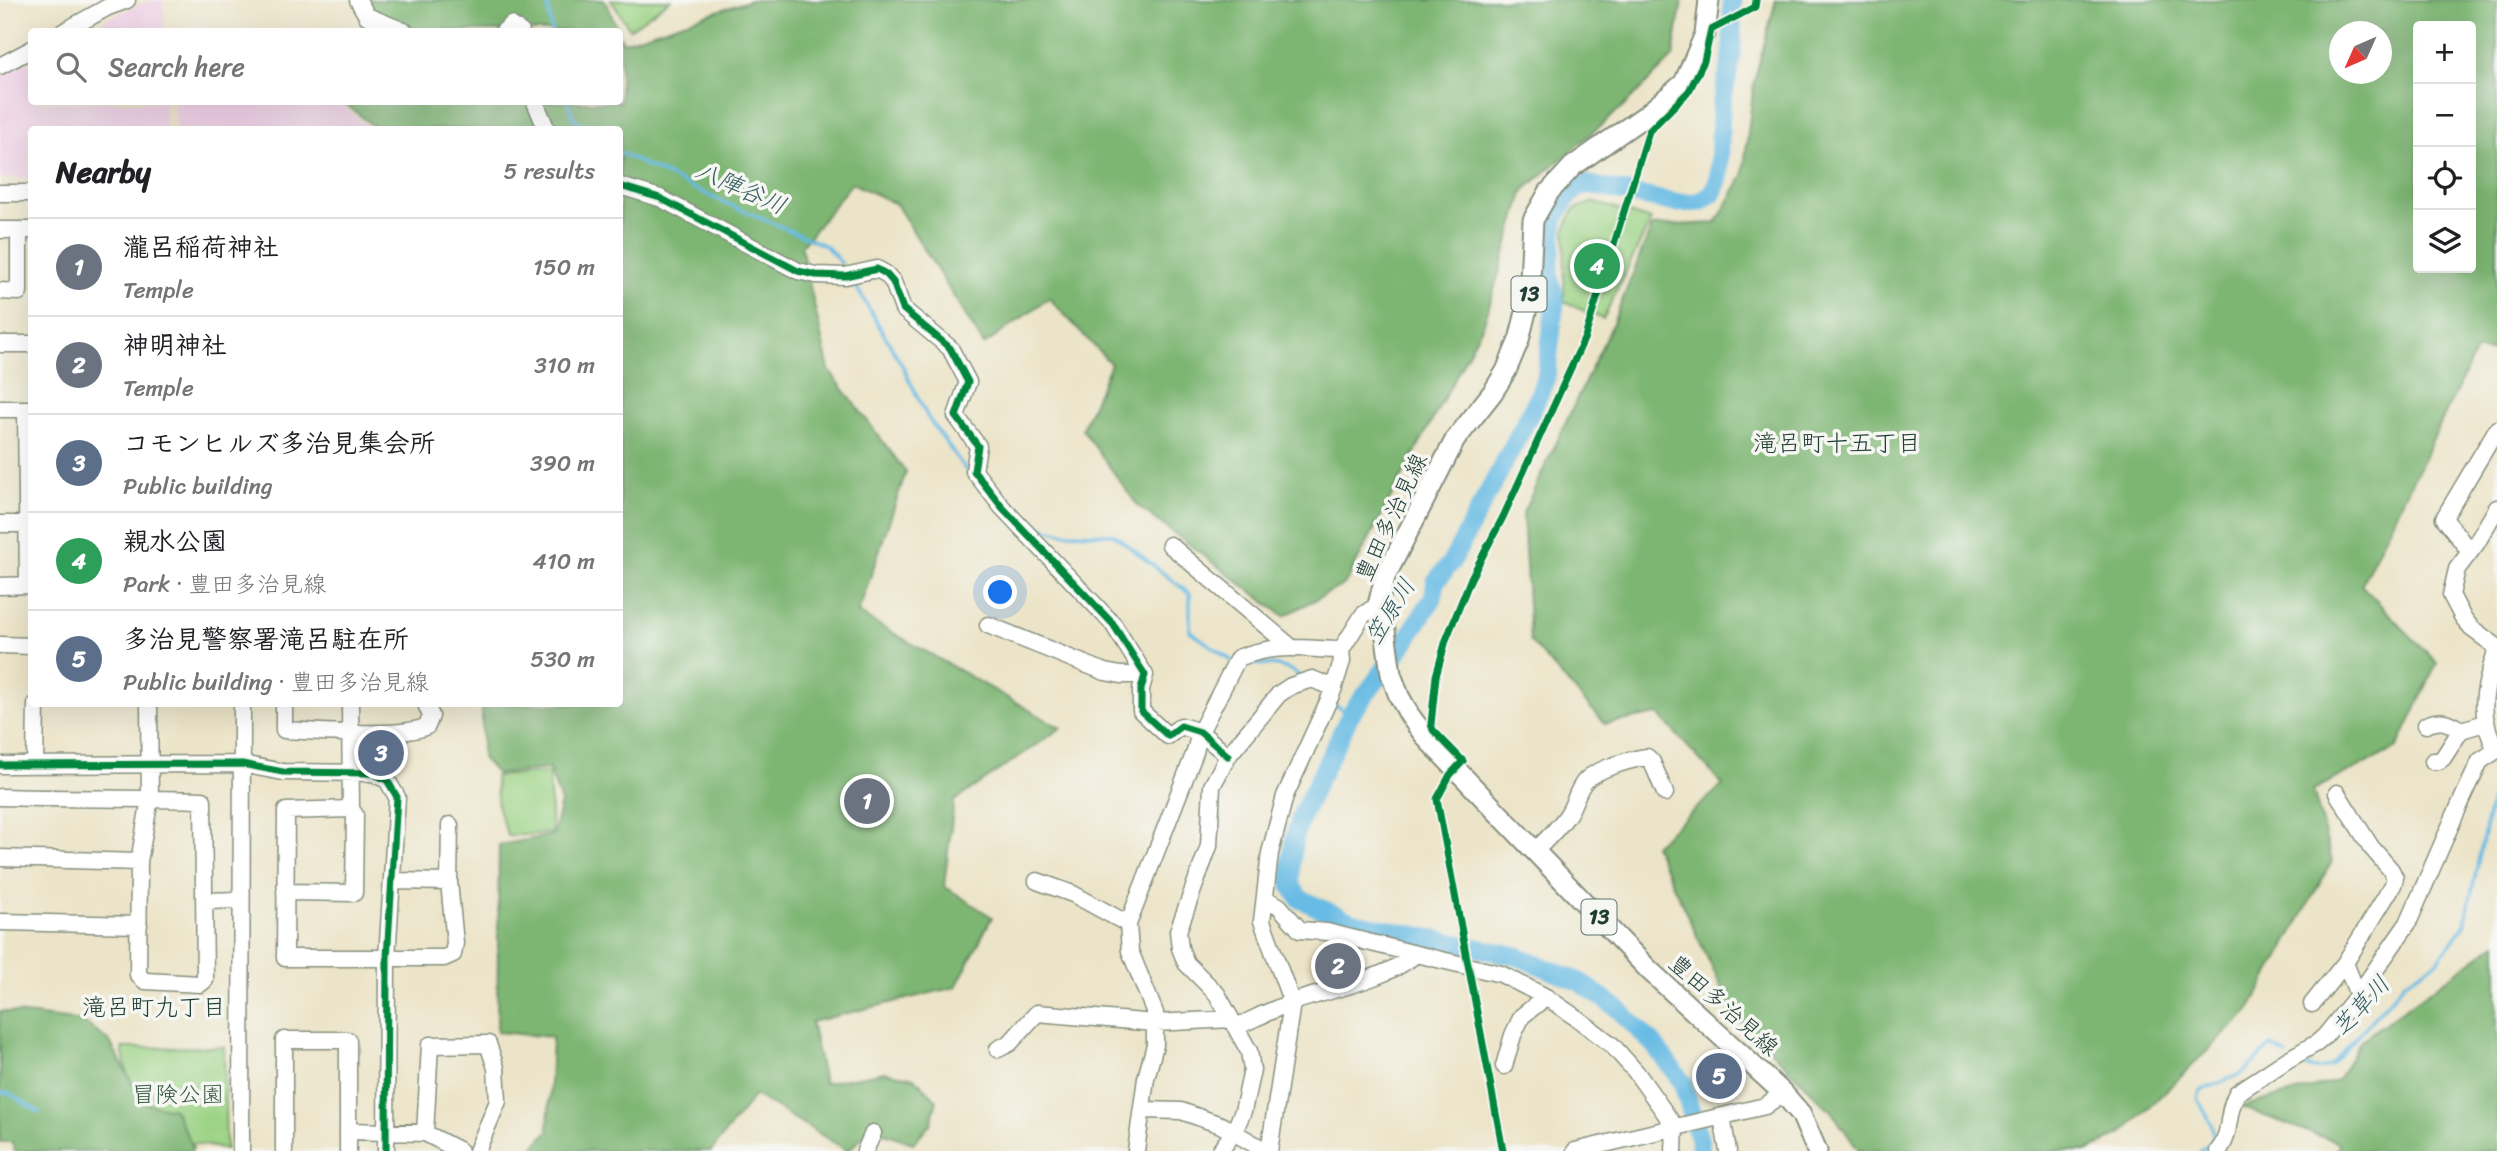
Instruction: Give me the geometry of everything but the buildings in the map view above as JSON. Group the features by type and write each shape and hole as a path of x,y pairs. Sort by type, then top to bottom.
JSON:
{"main road":[{"name":"豊田多治見線","path":"1709,0 1705,34 1684,83 1646,115 1573,166 1549,192 1533,220 1529,300 1519,340 1506,371 1455,440 1430,485 1385,577 1381,614 1391,674 1399,696 1428,740 1649,970 1783,1093 1801,1115 1817,1151"}],"street":[{"path":"69,28 107,4 127,0"},
{"path":"358,0 368,16 396,28"},
{"path":"0,66 28,51"},
{"path":"536,105 545,126"},
{"path":"623,187 660,198 798,271 845,276 877,269 886,274 893,282 904,309 950,348 968,382 956,416 978,446 974,471 1002,507 1113,624 1145,675 1141,689 1141,711 1168,736 1181,726 1200,732 1228,756"},
{"path":"0,193 28,193"},
{"path":"0,230 25,230 19,292 0,291"},
{"path":"0,344 28,344"},
{"path":"0,409 28,409"},
{"path":"2470,552 2444,518 2497,429"},
{"path":"28,498 28,544"},
{"path":"2218,1151 2225,1138 2232,1100 2237,1093 2325,1036 2409,923 2480,761 2497,750 2484,723 2485,688 2497,648 2471,628 2451,594 2457,569 2497,508"},
{"path":"0,524 27,524"},
{"path":"1170,545 1291,647"},
{"path":"0,586 28,585"},
{"path":"1143,1110 1181,1111 1221,1125 1268,1151 1292,1003 1262,921 1266,900 1266,874 1285,796 1331,695 1342,661 1341,650 1363,615 1381,614"},
{"path":"988,625 1105,672 1121,676 1145,675"},
{"path":"0,645 28,646"},
{"path":"1136,1151 1146,1078 1155,1045 1155,1013 1130,951 1128,924 1195,752 1200,732 1234,664 1259,650 1291,647 1341,650"},
{"path":"1220,1151 1234,1132 1243,1111 1252,1070 1250,1051 1217,994 1186,963 1180,948 1178,931 1209,846 1212,786 1228,756 1279,694 1291,686 1305,682 1331,695"},
{"path":"36,707 36,764"},
{"path":"0,797 150,798 203,800 205,980 200,984 145,981 138,975 139,862 150,798 149,707"},
{"path":"241,1151 242,707"},
{"path":"284,707 284,730 351,733 416,732 427,726 431,716 427,707"},
{"path":"285,892 354,893 355,815 351,809 350,707"},
{"path":"2426,725 2445,720 2461,730"},
{"path":"2433,761 2443,758 2461,730 2484,723"},
{"path":"1535,851 1557,830 1569,813 1583,783 1614,766 1647,757 1652,762 1665,793"},
{"path":"0,765 242,764 283,772 373,773 387,780 397,797 387,958 386,1151"},
{"path":"2312,1004 2345,963 2395,878 2346,811 2337,793"},
{"path":"351,809 286,811 285,957 444,958 453,954 455,943 449,882 450,825"},
{"path":"0,858 139,862"},
{"path":"393,881 449,882"},
{"path":"1037,881 1073,894 1128,924"},
{"path":"205,901 242,900"},
{"path":"1266,900 1279,906 1300,930 1327,932 1501,974 1546,997 1612,1045 1636,1072 1675,1128 1674,1151"},
{"path":"0,922 139,925"},
{"path":"998,1049 1010,1043 1037,1013 1155,1023 1233,1023 1365,979 1406,963 1416,954"},
{"path":"2345,963 2358,995"},
{"path":"1504,1066 1522,1016 1546,997"},
{"path":"284,1151 284,1040 348,1040 348,1151"},
{"path":"425,1133 430,1045 488,1044 496,1068 498,1101 477,1151"},
{"path":"1575,1151 1605,1148 1765,1106 1783,1093"},
{"path":"1722,1117 1728,1151"},
{"path":"348,1131 425,1133 460,1151"},
{"path":"865,1151 873,1133"}],"shaded area":[{"path":"156,0 164,1 164,28 89,28 130,8"},
{"path":"28,62 28,105 165,105 165,126 28,126 28,179 0,178 0,77"},
{"path":"174,105 341,105 367,126 176,126"}],"green space":[{"path":"369,0 605,0 617,28 373,28"},
{"path":"611,0 670,0 630,29"},
{"path":"751,0 1682,0 1673,57 1624,106 1524,190 1484,323 1345,584 1284,616 1138,506 1082,429 1111,364 1049,298 984,345 896,204 852,183 801,247 829,370 906,472 858,613 1061,728 954,801 944,886 992,917 956,987 811,1022 824,1083 885,1072 915,1078 937,1100 931,1123 913,1143 871,1128 848,1151 755,1095 711,1151 530,1151 548,1131 552,1037 497,1032 499,845 553,835 561,802 549,769 497,774 482,758 481,707 623,707 623,126 373,126 347,105 623,105 623,42"},
{"path":"1776,0 2497,0 2497,350 2476,351 2361,585 2437,663 2397,748 2313,790 2332,861 2249,1011 2121,1134 2089,1151 1859,1151 1831,1111 1734,1014 1654,845 1723,785 1658,714 1605,724 1530,641 1523,513 1613,323 1652,226 1716,223 1743,176 1754,82"},
{"path":"1594,202 1651,220 1603,319 1564,302 1565,229 1574,209"},
{"path":"549,773 552,833 508,836 498,809 495,776"},
{"path":"2497,943 2497,1151 2338,1151 2339,1143 2240,1107 2337,1081 2360,1041"},
{"path":"0,1011 82,1021 110,1042 143,1103 174,1109 193,1147 191,1151 14,1151 12,1142 0,1142"},
{"name":"冒険公園","path":"224,1047 226,1149 139,1134 122,1048"}],"waterway":[{"name":"八陣谷川","path":"547,0 551,28"},
{"name":"笠原川","path":"1700,1151 1700,1142 1682,1082 1654,1045 1618,1009 1580,982 1517,956 1351,922 1300,899 1291,885 1291,862 1295,835 1303,812 1350,715 1401,648 1433,598 1436,581 1451,563 1533,408 1546,378 1555,302 1549,273 1554,220 1565,201 1576,189 1586,184 1675,203 1700,202 1713,192 1719,178 1721,107 1732,54 1732,0"},
{"name":"八陣谷川","path":"569,105 573,117 583,126"},
{"name":"八陣谷川","path":"623,154 716,199 826,246 841,263"},
{"name":"八陣谷川","path":"854,283 902,365 928,418 968,473"},
{"name":"八陣谷川","path":"1029,524 1063,533 1113,534 1190,594 1190,631 1232,661"},
{"name":"八陣谷川","path":"1242,664 1280,667 1301,677"},
{"name":"八陣谷川","path":"1309,685 1325,697"},
{"name":"八陣谷川","path":"1334,704 1350,715"},
{"name":"芝草川","path":"2296,1061 2314,1069 2332,1065 2405,982 2438,961 2465,924 2497,772"},
{"name":"芝草川","path":"2200,1151 2214,1139 2212,1125 2198,1099 2200,1091 2243,1073 2271,1046 2287,1055"},
{"path":"0,1093 9,1093 40,1113"}],"cycle path":[{"path":"1503,1151 1437,799 1450,775 1463,761 1433,730 1431,724 1436,676 1446,640 1471,578 1503,517 1585,337 1649,131 1689,91 1704,61 1711,30 1755,7 1756,0"},
{"path":"623,187 660,198 798,271 845,276 877,269 886,274 893,282 903,309 950,348 968,382 956,416 978,446 974,471 1002,507 1113,624 1145,675 1141,689 1141,711 1168,736 1181,726 1200,732 1228,756"},
{"path":"0,765 242,764 283,772 373,773 387,780 397,797 387,958 386,1151"}],"place":[{"name":"親水公園","path":"1597,266"},
{"name":"コモンヒルズ多治見集会所","path":"381,753"},
{"name":"瀧呂稲荷神社","path":"867,801"},
{"name":"神明神社","path":"1338,966"},
{"name":"多治見警察署滝呂駐在所","path":"1719,1076"}],"district":[{"name":"滝呂町十五丁目","path":"1837,443"},
{"name":"滝呂町九丁目","path":"154,1007"}]}
